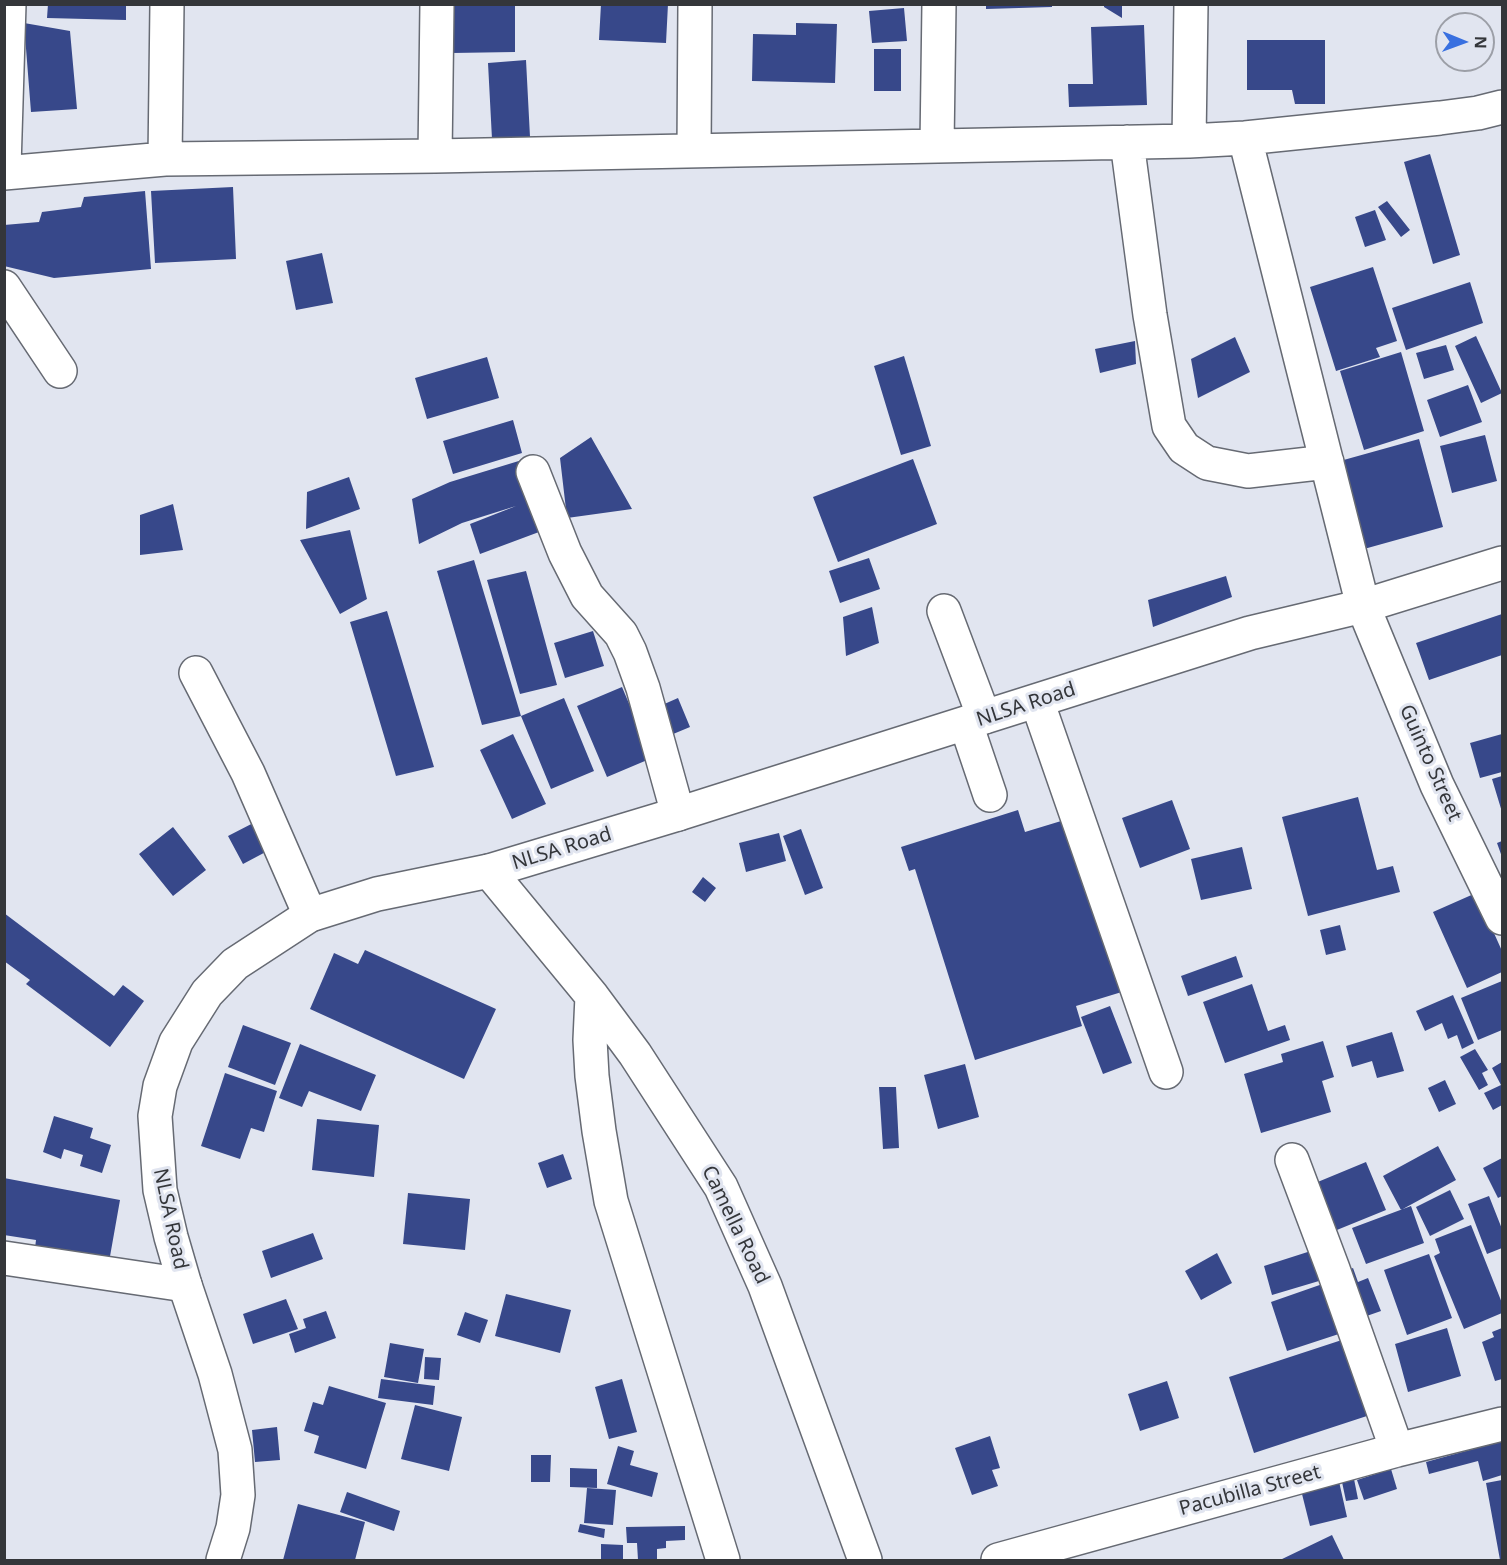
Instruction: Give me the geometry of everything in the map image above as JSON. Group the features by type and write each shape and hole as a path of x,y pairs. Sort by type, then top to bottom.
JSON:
{"street":[{"path":"4,167 9,4"},
{"path":"165,159 167,4"},
{"path":"435,156 437,4"},
{"path":"694,151 696,4"},
{"path":"937,145 939,4"},
{"path":"1189,141 1191,4"},
{"path":"4,173 165,159 1189,141 1245,138 1440,118 1478,113 1503,106"},
{"name":"Guinto Street","path":"1245,138 1363,606 1437,785 1503,918"},
{"path":"1127,142 1150,315 1169,426 1184,448 1207,463 1248,471 1327,462"},
{"path":"4,287 60,371"},
{"path":"534,472 565,553 587,596 621,634 630,652 643,688 678,814"},
{"name":"NLSA Road","path":"223,1560 234,1528 237,1495 235,1450 215,1374 185,1285 160,1190 155,1116 160,1086 176,1042 207,993 235,964 310,915 377,894 489,871 678,814 1251,633 1363,606 1503,564"},
{"path":"944,611 975,721 990,795"},
{"path":"196,673 248,773 310,915"},
{"path":"1037,700 1166,1072"},
{"name":"Camella Road","path":"489,871 592,996 635,1054 721,1187 765,1286 865,1560"},
{"path":"592,996 590,1040 592,1076 611,1201 723,1560"},
{"path":"1292,1160 1397,1450"},
{"path":"4,1258 185,1285"},
{"name":"Pacubilla Street","path":"998,1560 1397,1450 1503,1424"}],"building":[{"path":"48,4 126,4 126,20 47,18"},
{"path":"451,4 515,4 515,52 452,53"},
{"path":"601,4 668,4 666,43 599,40"},
{"path":"986,4 1052,4 1052,7 986,9"},
{"path":"1104,4 1122,4 1122,18 1104,7"},
{"path":"904,8 907,41 872,43 869,11"},
{"path":"24,23 70,31 77,109 31,112"},
{"path":"796,23 837,24 835,83 752,81 753,34 796,35"},
{"path":"1144,25 1147,105 1069,107 1068,84 1093,84 1091,27"},
{"path":"1247,40 1325,40 1325,104 1295,104 1292,90 1247,90"},
{"path":"874,49 901,49 901,91 874,91"},
{"path":"526,60 530,137 492,139 488,63"},
{"path":"1430,154 1460,255 1433,264 1404,162"},
{"path":"233,187 236,259 155,263 151,191"},
{"path":"145,191 151,269 54,278 4,266 4,225 39,222 42,212 81,207 84,197"},
{"path":"1387,201 1410,230 1401,237 1378,207"},
{"path":"1375,210 1386,240 1365,247 1355,217"},
{"path":"322,253 333,303 296,310 286,261"},
{"path":"1373,267 1397,341 1376,348 1380,357 1336,371 1310,287"},
{"path":"1470,282 1483,323 1406,350 1392,308"},
{"path":"1476,336 1502,393 1481,403 1455,346"},
{"path":"1235,337 1250,372 1198,398 1191,359"},
{"path":"1135,341 1136,364 1100,373 1095,349"},
{"path":"1446,345 1454,370 1424,379 1416,353"},
{"path":"1401,352 1424,431 1364,450 1340,371"},
{"path":"904,356 931,446 901,455 874,366"},
{"path":"487,357 499,398 427,419 415,378"},
{"path":"1468,385 1482,422 1440,437 1427,400"},
{"path":"513,420 522,453 453,474 443,441"},
{"path":"1485,435 1497,481 1452,493 1440,446"},
{"path":"591,437 632,509 567,518 560,458"},
{"path":"1419,439 1443,527 1364,549 1340,461"},
{"path":"913,459 937,524 838,562 813,497"},
{"path":"522,460 539,532 480,554 470,524 516,506 462,523 419,544 412,499 450,482"},
{"path":"349,477 360,509 306,529 307,492"},
{"path":"173,504 183,550 140,555 140,515"},
{"path":"350,530 367,599 340,614 300,540"},
{"path":"869,558 880,589 840,603 829,571"},
{"path":"474,560 521,716 482,725 437,571"},
{"path":"526,571 557,685 520,694 487,580"},
{"path":"1226,576 1232,597 1153,627 1148,600"},
{"path":"872,607 879,643 846,656 843,617"},
{"path":"387,611 434,767 396,776 350,622"},
{"path":"1502,614 1502,655 1429,680 1416,643"},
{"path":"593,631 604,666 565,678 554,643"},
{"path":"622,687 652,758 607,777 577,706"},
{"path":"564,698 594,771 551,789 521,716"},
{"path":"678,698 690,727 666,737 653,709"},
{"path":"513,734 546,804 512,819 480,750"},
{"path":"1502,734 1502,772 1480,778 1470,743"},
{"path":"1502,776 1502,812 1492,779"},
{"path":"1358,797 1377,870 1393,866 1400,892 1308,916 1282,817"},
{"path":"1172,800 1190,849 1140,868 1122,818"},
{"path":"1018,810 1025,832 1071,818 1125,991 1076,1006 1082,1026 975,1060 915,869 909,871 901,847"},
{"path":"261,819 275,847 243,864 228,836"},
{"path":"173,827 206,870 173,896 139,854"},
{"path":"801,829 823,888 805,895 783,836"},
{"path":"779,833 786,861 746,872 739,843"},
{"path":"1502,841 1502,857 1497,843"},
{"path":"1242,847 1252,889 1201,900 1191,859"},
{"path":"703,877 716,888 705,902 692,892"},
{"path":"1476,893 1502,951 1502,972 1467,988 1433,912"},
{"path":"4,913 114,996 123,985 144,1001 110,1047 26,984 30,980 4,961"},
{"path":"1340,925 1346,950 1326,955 1320,930"},
{"path":"365,950 496,1009 464,1079 310,1009 334,953 358,964"},
{"path":"1236,956 1243,977 1188,996 1181,976"},
{"path":"1502,981 1502,1030 1478,1040 1461,998"},
{"path":"1252,984 1268,1031 1285,1025 1290,1040 1225,1063 1203,1002"},
{"path":"1453,995 1474,1043 1462,1049 1457,1035 1448,1039 1442,1023 1425,1031 1416,1011"},
{"path":"1110,1006 1132,1063 1103,1074 1081,1017"},
{"path":"243,1025 291,1043 275,1085 228,1067"},
{"path":"1392,1032 1404,1071 1377,1078 1372,1061 1352,1067 1346,1046"},
{"path":"1323,1041 1334,1077 1322,1081 1331,1112 1261,1133 1244,1074 1283,1062 1281,1054"},
{"path":"300,1044 376,1075 361,1111 309,1091 302,1107 279,1098"},
{"path":"1475,1049 1488,1070 1482,1073 1488,1085 1479,1090 1460,1057"},
{"path":"1502,1062 1502,1105 1493,1110 1484,1093 1501,1085 1492,1068"},
{"path":"965,1064 979,1117 938,1129 924,1075"},
{"path":"225,1073 277,1091 264,1132 251,1128 240,1159 201,1146"},
{"path":"1445,1080 1456,1104 1439,1112 1428,1088"},
{"path":"879,1087 896,1087 899,1148 883,1149"},
{"path":"54,1116 93,1128 90,1138 111,1145 102,1173 80,1166 83,1155 64,1149 61,1159 43,1152"},
{"path":"317,1119 379,1125 374,1177 312,1170"},
{"path":"1438,1146 1456,1180 1401,1210 1383,1176"},
{"path":"563,1154 572,1179 547,1188 538,1163"},
{"path":"1502,1158 1502,1196 1498,1198 1483,1168"},
{"path":"1366,1162 1386,1210 1327,1234 1308,1186"},
{"path":"4,1178 120,1200 109,1262 35,1248 36,1240 4,1235"},
{"path":"1450,1190 1464,1219 1430,1236 1416,1207"},
{"path":"408,1193 470,1199 465,1250 403,1244"},
{"path":"1489,1196 1502,1229 1502,1248 1487,1254 1468,1204"},
{"path":"1411,1206 1424,1243 1366,1264 1352,1228"},
{"path":"1471,1225 1502,1303 1502,1313 1464,1329 1434,1256 1440,1253 1435,1239"},
{"path":"313,1233 323,1259 271,1278 262,1251"},
{"path":"1317,1249 1329,1278 1272,1295 1264,1266"},
{"path":"1217,1253 1232,1283 1201,1300 1185,1271"},
{"path":"1429,1254 1452,1318 1407,1335 1384,1270"},
{"path":"1353,1268 1358,1282 1368,1278 1381,1311 1358,1319 1340,1273"},
{"path":"1334,1280 1351,1330 1287,1351 1271,1302"},
{"path":"506,1294 571,1310 560,1353 495,1336"},
{"path":"286,1299 298,1329 253,1344 243,1314"},
{"path":"326,1311 336,1338 295,1353 289,1334 306,1328 303,1319"},
{"path":"465,1312 488,1320 480,1343 457,1335"},
{"path":"1447,1328 1461,1376 1408,1392 1395,1344"},
{"path":"1502,1328 1502,1379 1495,1381 1482,1342 1494,1337 1492,1332"},
{"path":"1354,1336 1373,1414 1254,1453 1229,1377"},
{"path":"390,1343 424,1349 418,1383 384,1377"},
{"path":"425,1357 441,1358 439,1380 424,1379"},
{"path":"381,1379 435,1386 433,1405 378,1398"},
{"path":"622,1379 637,1432 609,1439 595,1387"},
{"path":"1167,1381 1179,1418 1140,1431 1128,1394"},
{"path":"329,1386 386,1403 366,1469 314,1453 319,1436 304,1431 313,1402 323,1405"},
{"path":"415,1405 462,1417 449,1471 401,1459"},
{"path":"277,1427 280,1460 255,1462 252,1430"},
{"path":"990,1436 1000,1468 992,1470 998,1486 972,1495 955,1448"},
{"path":"1502,1441 1502,1475 1483,1481 1478,1461 1429,1474 1426,1462"},
{"path":"618,1446 634,1451 630,1465 658,1473 652,1497 607,1484"},
{"path":"531,1455 551,1455 550,1482 531,1482"},
{"path":"570,1468 597,1469 597,1488 570,1487"},
{"path":"1391,1469 1397,1489 1364,1500 1357,1480"},
{"path":"1338,1477 1347,1517 1310,1526 1300,1486"},
{"path":"1354,1479 1358,1499 1346,1501 1342,1482"},
{"path":"1502,1480 1502,1560 1500,1560 1486,1483"},
{"path":"587,1488 616,1490 613,1525 584,1523"},
{"path":"347,1492 400,1511 394,1531 340,1512"},
{"path":"298,1504 365,1522 355,1560 283,1560"},
{"path":"580,1524 605,1529 604,1538 578,1532"},
{"path":"685,1526 685,1540 666,1541 666,1548 657,1549 657,1559 638,1560 637,1543 627,1543 626,1527"},
{"path":"1332,1535 1344,1560 1280,1560"},
{"path":"601,1544 623,1545 623,1560 601,1560"}]}
